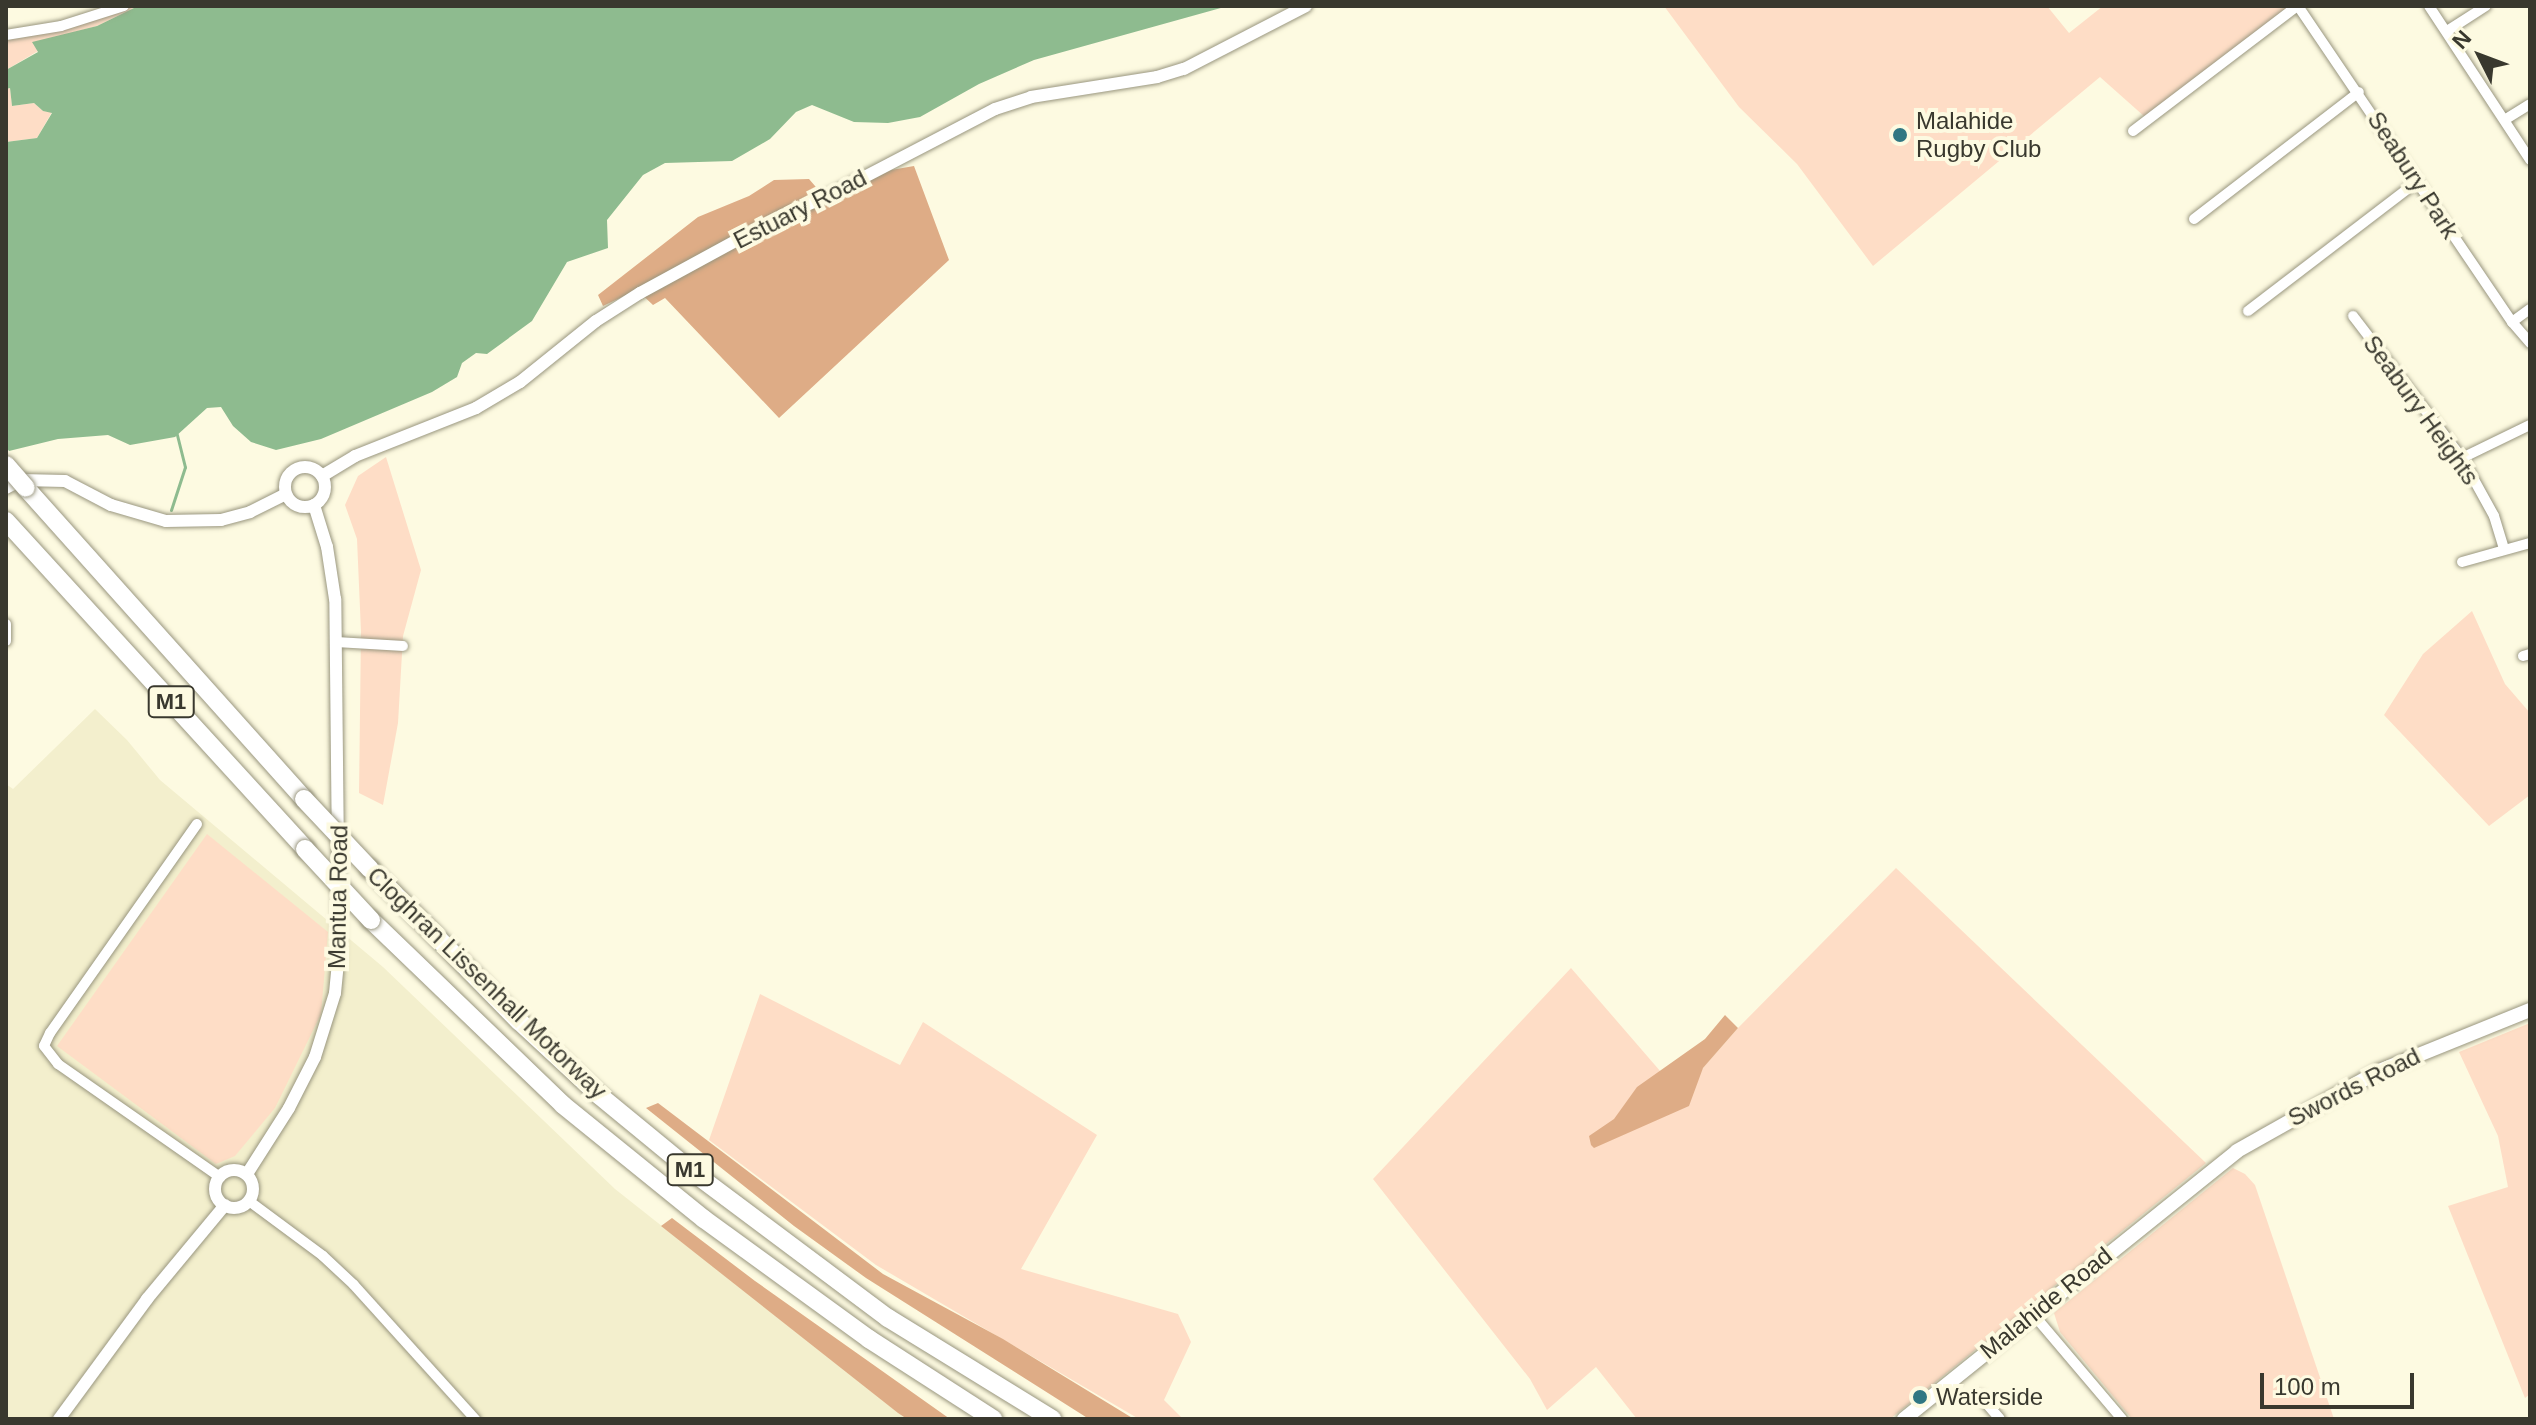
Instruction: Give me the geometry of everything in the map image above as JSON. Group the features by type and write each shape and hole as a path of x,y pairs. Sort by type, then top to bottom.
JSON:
{"highway":[{"name":"Cloghran Lissenhall Motorway","path":"6,465 304,799 519,1021 600,1096 690,1170 888,1318 1052,1419"},
{"name":"Cloghran Lissenhall Motorway","path":"6,521 371,920 563,1105 704,1219 869,1339 993,1419"}],"main road":[{"name":"Swords Road","path":"2189,1188 2237,1151 2323,1100 2427,1050 2530,1010"},
{"name":"Malahide Road","path":"1904,1419 2189,1188"}],"street":[{"path":"6,35 61,26 124,6"},
{"name":"Estuary Road","path":"322,476 355,456 476,408 520,382 596,321 640,293 781,216 828,196 995,109 1031,97 1157,77 1184,69 1306,6"},
{"path":"2133,131 2298,6"},
{"name":"Seabury Park","path":"2298,6 2512,322 2530,343"},
{"path":"2429,6 2506,119 2530,160"},
{"path":"2447,31 2486,6"},
{"path":"2194,219 2359,92"},
{"path":"2506,119 2530,104"},
{"path":"2248,311 2417,182"},
{"path":"2512,322 2530,309"},
{"name":"Seabury Heights","path":"2353,316 2462,458 2494,516 2504,549"},
{"path":"2462,458 2530,425"},
{"path":"299,468 312,469 322,476 325,489 314,505 301,507 286,494 286,482 299,468"},
{"path":"6,488 21,480 65,481 111,505 166,521 221,520 250,512 286,494"},
{"name":"Mantua Road","path":"247,1174 303,1083 335,993 339,952 337,642 329,560 314,505"},
{"path":"2462,562 2530,543"},
{"path":"6,624 6,641"},
{"path":"337,642 403,646"},
{"path":"197,824 50,1033 44,1046 58,1064 220,1177"},
{"path":"234,1170 247,1174 253,1186 249,1201 240,1206 225,1205 216,1192 220,1177 234,1170"},
{"path":"249,1201 323,1256 354,1285 475,1419"},
{"path":"59,1419 147,1299 225,1205"},
{"path":"2033,1314 2122,1419"},
{"path":"1980,1396 2000,1419"}],"shaded area":[{"path":"124,6 138,6 97,26 33,43 38,51 6,70 6,38 21,38"},
{"path":"138,6 1228,6 1034,60 979,84 920,117 888,123 854,122 812,105 796,112 770,139 732,161 665,163 643,175 607,220 608,248 567,262 532,321 487,354 476,353 462,363 457,377 432,392 321,439 276,450 251,442 233,426 221,407 207,408 175,437 130,445 108,435 58,439 9,451 6,447 6,142 37,138 52,113 43,111 34,103 12,106 10,88 6,89 6,70 38,52 32,42 97,26"},
{"name":"Malahide Rugby Club","path":"1664,6 2047,6 2069,33 2103,6 2291,6 2145,117 2100,77 1873,266 1797,164 1739,107"},
{"path":"10,88 12,106 34,103 43,111 52,112 37,138 6,142 6,89"},
{"path":"914,166 949,260 779,418 665,298 653,305 637,290 603,306 598,295 698,217 749,196 774,180 809,179 828,201 891,170"},
{"path":"386,457 421,570 403,636 398,723 383,805 359,793 361,632 357,539 345,505 358,476"},
{"path":"2472,611 2505,684 2530,713 2530,795 2489,826 2384,715 2423,654"},
{"path":"95,709 127,740 160,780 383,967 615,1189 906,1419 6,1419 6,784 13,789"},
{"path":"207,834 328,932 321,1014 275,1108 235,1156 216,1164 57,1046"},
{"path":"1896,868 2206,1163 1890,1419 1637,1419 1596,1367 1547,1410 1530,1379 1373,1179 1571,968 1680,1094 1738,1028"},
{"path":"760,994 900,1065 923,1022 1097,1135 1021,1269 1178,1314 1191,1342 1164,1400 1183,1419 1139,1419 876,1265 709,1140"},
{"path":"1725,1015 1738,1028 1703,1068 1689,1106 1594,1148 1591,1145 1589,1136 1614,1119 1637,1087 1705,1039"},
{"path":"2530,1023 2530,1394 2525,1398 2448,1206 2508,1187 2498,1136 2459,1052"},
{"path":"658,1103 883,1274 1003,1339 1134,1419 1089,1419 866,1278 794,1226 646,1108"},
{"path":"2233,1168 2245,1174 2255,1185 2334,1419 2132,1419 2060,1332 2054,1313"},
{"path":"672,1218 755,1281 950,1419 907,1419 898,1413 661,1226"}],"waterway":[{"path":"171,510 185,467 177,434"}],"place":[{"name":"Malahide Rugby Club","path":"1900,135"},
{"name":"Waterside","path":"1920,1397"}]}
